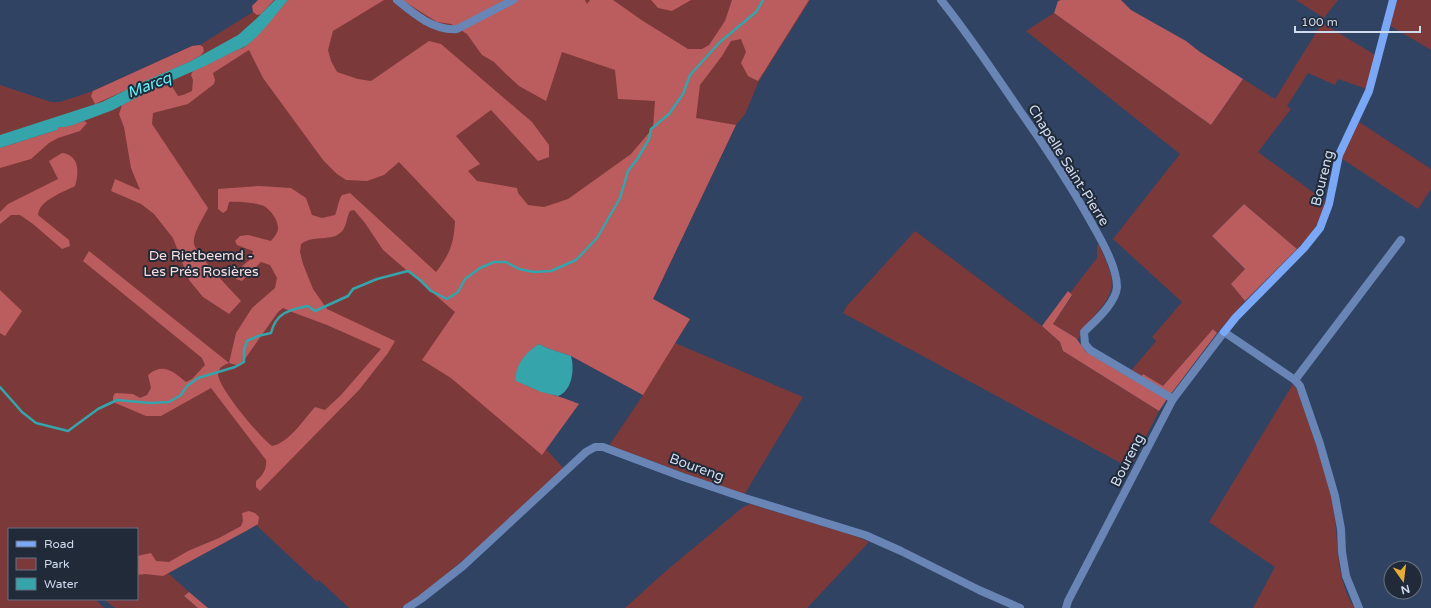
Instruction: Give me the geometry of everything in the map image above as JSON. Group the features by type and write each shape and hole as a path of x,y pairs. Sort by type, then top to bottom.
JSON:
{"street":[{"path":"397,0 410,11 431,24 443,29 457,29 513,0"},
{"name":"Chapelle Saint-Pierre","path":"941,0 982,54 1054,160 1096,230 1110,259 1116,278 1116,295 1084,332 1085,344 1090,350 1173,399"},
{"name":"Boureng","path":"1066,608 1068,601 1173,399 1236,317 1304,248 1320,228 1329,204 1339,154 1369,91 1394,0"},
{"path":"1295,380 1401,240"},
{"path":"1224,332 1295,380 1300,386 1335,496 1341,529 1345,571 1350,589 1359,608"},
{"name":"Boureng","path":"407,608 463,566 586,452 595,447 603,446 683,477 864,535 1020,608"}],"green space":[{"name":"De Rietbeemd - Les Prés Rosières","path":"258,0 810,0 759,81 745,114 736,125 653,299 690,319 675,343 803,397 744,495 611,446 610,444 643,395 562,352 542,454 546,449 564,469 488,539 423,594 401,608 349,608 319,580 317,582 256,525 168,573 189,592 184,596 198,608 116,608 105,600 138,600 138,528 8,528 8,600 96,600 104,608 0,608 0,85 51,102 60,102 93,91 192,46 200,45 253,12 252,6"},
{"path":"258,0 274,0 261,14 257,15 253,12 252,6"},
{"path":"288,0 384,0 333,31 328,50 331,61 337,72 358,79 371,81 429,41 441,44 532,122 549,145 549,157 538,161 491,110 456,136 480,164 468,171 477,181 517,188 518,193 528,205 544,207 568,199 631,154 653,128 655,101 618,99 615,70 562,52 546,101 519,86 494,62 482,55 467,34 451,24 437,22 402,0 585,0 587,4 590,0 613,0 688,49 702,49 709,45 725,21 732,0 809,0 758,81 748,76 741,63 746,52 741,39 731,41 722,56 700,85 696,118 736,125 653,299 690,319 643,395 571,356 539,344 527,354 518,367 525,385 579,404 542,455 451,378 422,360 455,312 383,250 365,223 354,210 350,211 344,228 337,235 306,241 301,244 300,252 303,264 313,289 327,309 395,341 388,353 359,390 260,491 256,487 256,481 264,472 266,460 211,388 161,416 146,416 113,402 115,393 133,394 140,398 147,395 151,388 148,375 154,371 159,369 168,370 186,382 192,379 205,365 202,358 83,261 89,251 229,363 236,333 252,308 275,288 277,278 270,265 261,262 242,281 236,279 241,268 251,259 253,251 237,245 235,241 240,236 248,235 271,241 277,233 278,227 272,213 261,205 246,202 229,202 227,210 223,213 218,209 218,189 259,186 291,188 306,198 312,215 322,218 335,215 342,195 350,193 436,272 448,254 454,236 455,221 399,162 384,175 367,181 346,180 337,174 323,160 263,78 249,50 213,73 215,80 214,84 188,104 153,113 152,124 208,208 195,235 194,244 196,249 207,264 241,301 229,314 203,297 189,280 173,238 154,214 141,204 111,191 115,179 140,190 131,168 124,127 119,114 122,105 173,80 173,88 178,96 192,91 193,80 191,75 193,71 243,48","holes":["283,308 327,325 381,349 341,395 325,410 315,407 290,436 272,446 258,433 231,400 220,380 218,373 222,366 229,363 240,366 278,312"]},
{"path":"651,0 691,0 672,11 658,8"},
{"path":"1121,0 1131,10 1186,41 1200,52 1243,79 1211,125 1054,13 1058,1"},
{"path":"1296,0 1338,0 1324,18"},
{"path":"1396,0 1431,0 1431,50 1389,25"},
{"path":"1054,13 1211,125 1243,79 1275,99 1322,23 1375,55 1367,89 1338,79 1335,85 1308,73 1287,106 1291,109 1258,152 1325,201 1319,221 1297,249 1244,204 1212,236 1245,270 1231,284 1245,301 1217,333 1213,329 1163,386 1143,374 1141,377 1130,372 1156,341 1152,337 1182,302 1113,239 1180,154 1026,31"},
{"path":"200,45 203,47 204,51 201,55 191,61 95,104 91,96 93,91 192,46"},
{"path":"84,121 87,123 80,131 58,138 49,143 31,159 0,168 0,148 57,130 59,127 65,127"},
{"path":"1359,122 1431,169 1431,189 1418,209 1341,158"},
{"path":"62,153 68,154 72,157 77,165 75,186 47,201 39,210 38,215 69,240 70,246 62,249 20,215 11,215 0,224 0,212 8,204 58,179 49,161"},
{"path":"1244,204 1297,249 1245,301 1231,284 1245,269 1212,236"},
{"path":"915,231 1042,326 1060,342 1063,351 1159,411 1130,468 843,313 847,306"},
{"path":"1097,245 1099,245 1108,265 1112,281 1111,289 1103,305 1085,327 1078,340 1053,324 1072,296 1070,293 1097,258"},
{"path":"0,290 22,311 5,336 0,333"},
{"path":"1068,291 1072,295 1053,324 1076,338 1086,352 1137,382 1143,374 1163,386 1213,329 1217,333 1159,411 1063,351 1060,342 1042,326"},
{"path":"1293,384 1298,392 1316,445 1332,499 1340,570 1348,597 1355,608 1253,608 1275,567 1209,522"},
{"path":"750,504 855,536 869,542 807,608 625,608 667,570 742,508"},
{"path":"249,511 255,513 259,517 258,524 163,576 138,575 138,556 151,553 156,561 169,562 188,551 219,538 241,526 243,521 242,513"},
{"path":"189,592 208,608 198,608 184,596"}],"water":[{"name":"Marcq","path":"275,0 288,0 257,36 244,47 155,88 113,110 73,125 59,127 57,130 0,148 0,135 102,102 191,61 238,35"},
{"path":"539,344 571,356 573,369 570,383 565,391 559,396 541,392 516,381 517,370 525,355"}],"waterway":[{"path":"0,387 22,412 36,423 68,431 98,409 117,400 150,403 169,402 181,395 187,386 198,378 235,367 244,362 244,350 247,341 258,336 271,333 276,321 289,311 308,306 315,311 348,296 353,289 377,279 408,271 431,291 447,299 458,292 465,279 480,268 494,262 506,262 519,269 534,272 551,271 576,260 597,238 620,198 628,171 638,158 649,139 651,129 669,114 683,94 690,75 720,42 756,12 763,0"}]}
